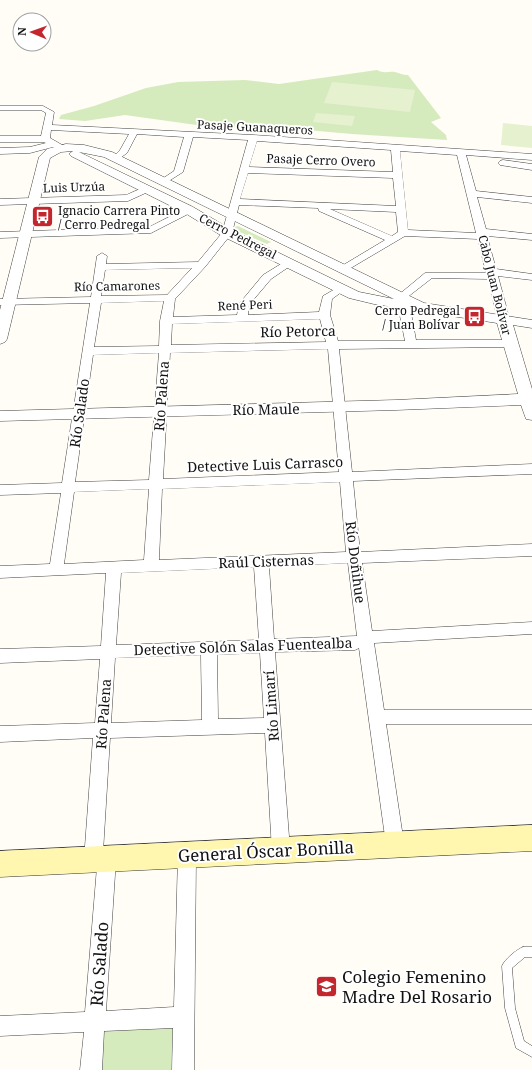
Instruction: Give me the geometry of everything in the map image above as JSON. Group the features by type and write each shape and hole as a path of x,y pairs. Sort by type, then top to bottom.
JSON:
{"main road":[{"name":"General Óscar Bonilla","path":"0,864 532,838"}],"street":[{"path":"0,108 43,108 50,112 45,139"},
{"name":"Pasaje Guanaqueros","path":"47,127 443,150 462,156"},
{"path":"116,158 124,151 134,132"},
{"path":"164,181 178,172 189,135"},
{"name":"Río Camarones","path":"5,302 170,298 201,265 227,233 253,138"},
{"name":"Cerro Pedregal","path":"0,139 45,139 189,210 227,233 354,295 374,300 504,321 532,324"},
{"path":"0,151 30,150 58,146"},
{"path":"0,339 5,302 26,234 45,156 49,151 58,146"},
{"name":"Cerro Pedregal","path":"58,146 91,150 116,158 420,307"},
{"path":"395,148 403,233"},
{"path":"462,156 471,152 532,157"},
{"path":"462,156 532,167"},
{"name":"Cabo Juan Bolívar","path":"462,156 504,321 510,343 530,399 532,415"},
{"name":"Pasaje Cerro Overo","path":"244,170 397,175"},
{"name":"Luis Urzúa","path":"0,202 128,198 147,189"},
{"path":"472,194 532,200"},
{"path":"235,202 400,210"},
{"path":"315,205 391,239"},
{"path":"0,235 152,230 189,210"},
{"path":"344,269 403,233 482,234 532,237"},
{"name":"Río Salado","path":"56,570 101,262 201,265"},
{"path":"242,318 244,304 267,277 289,262"},
{"path":"401,297 429,275 492,274 532,277"},
{"path":"324,315 327,298 342,288"},
{"name":"Río Palena","path":"151,566 164,349 166,321 170,298"},
{"path":"411,344 405,311 420,307"},
{"name":"René Peri","path":"166,321 324,315"},
{"name":"Río Doñihue","path":"324,315 333,345 354,558 395,844"},
{"name":"Río Petorca","path":"88,351 333,345 510,343"},
{"name":"Río Maule","path":"0,416 160,411 339,408 530,399"},
{"name":"Detective Luis Carrasco","path":"0,490 346,478 532,469"},
{"name":"Raúl Cisternas","path":"0,572 532,550"},
{"name":"Río Limarí","path":"261,561 281,850"},
{"name":"Río Palena","path":"100,859 102,731 114,568"},
{"name":"Detective Solón Salas Fuentealba","path":"0,656 355,643 375,636 532,628"},
{"path":"209,648 210,727"},
{"path":"377,717 532,717"},
{"path":"0,734 272,725"},
{"path":"183,1070 187,855"},
{"name":"Río Salado","path":"91,1070 100,859"},
{"path":"0,1026 184,1017"}],"lane":[{"path":"532,952 523,952 507,966 510,1008 520,1044 532,1052"}],"green space":[{"path":"377,70 408,75 441,118 431,122 446,135 447,140 284,128 279,133 213,125 211,127 125,115 85,121 59,119 61,115 94,106 146,88 178,82 245,80 279,84"},
{"path":"332,82 415,90 410,112 324,103"},
{"path":"316,113 355,116 352,126 313,122"},
{"path":"503,123 532,126 532,148 501,145"},
{"path":"238,226 271,242 267,244 235,230 235,227"},
{"path":"173,1027 171,1070 97,1070 99,1029"}],"place":[{"name":"Ignacio Carrera Pinto / Cerro Pedregal","path":"42,217"},
{"name":"Cerro Pedregal / Juan Bolívar","path":"475,317"},
{"name":"Colegio Femenino Madre Del Rosario","path":"326,986"}]}
